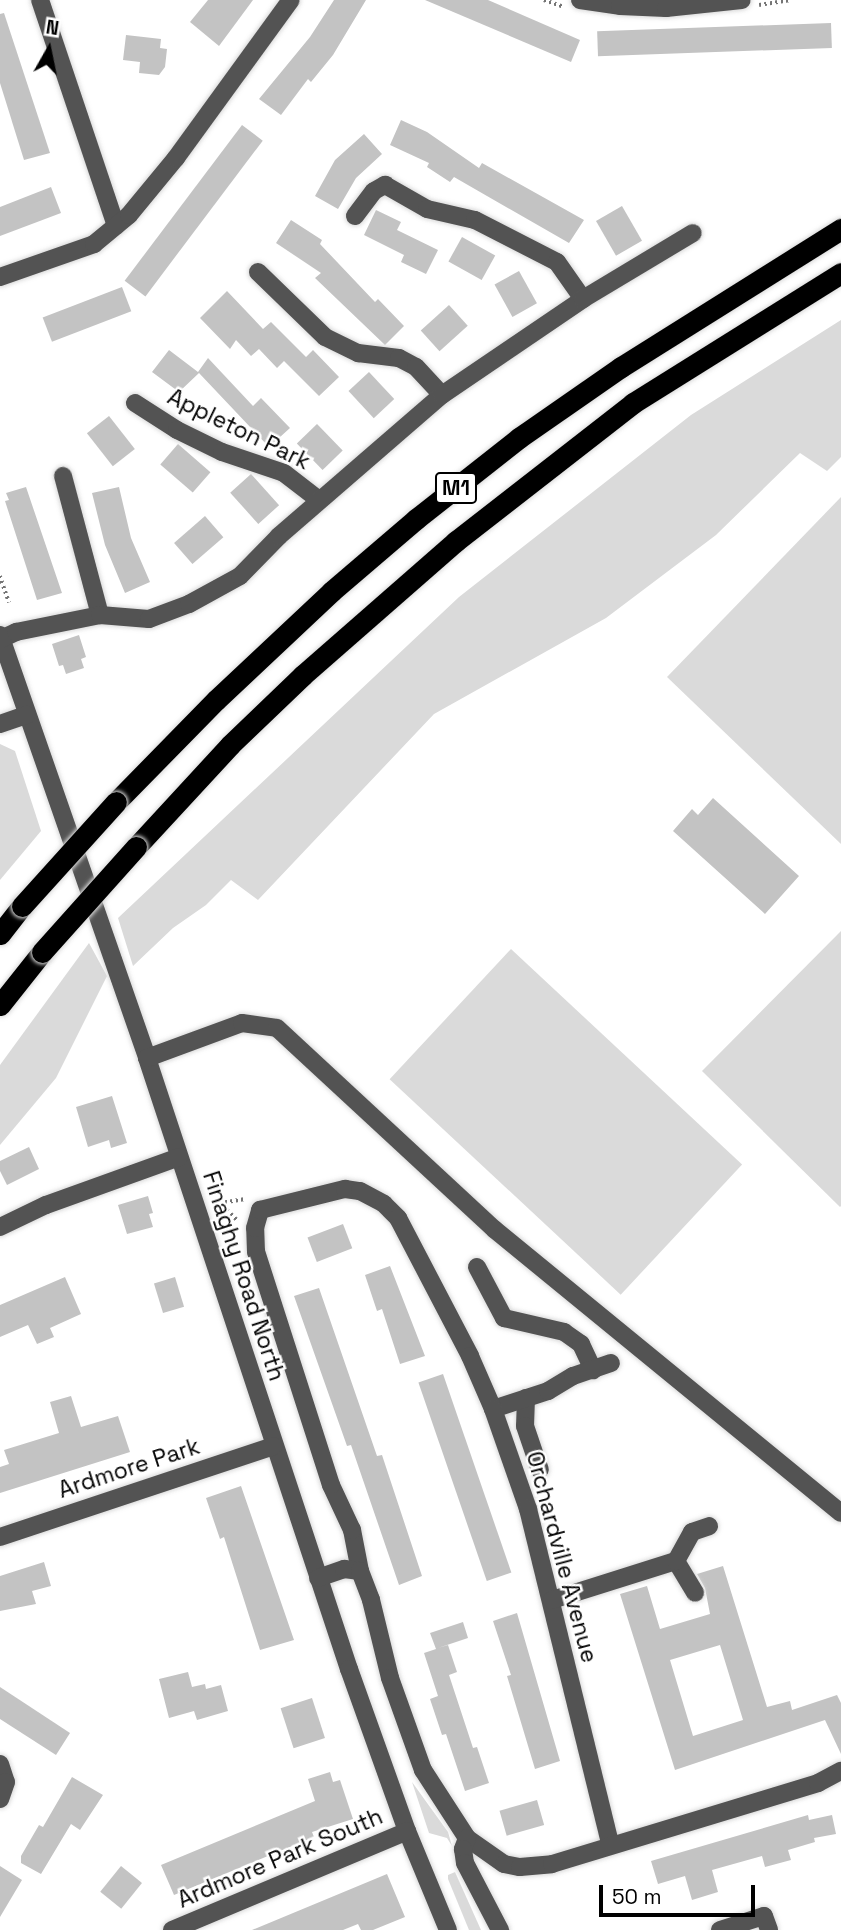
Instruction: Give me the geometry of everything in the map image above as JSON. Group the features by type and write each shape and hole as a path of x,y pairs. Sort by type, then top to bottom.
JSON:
{"highway":[{"name":"M1","path":"0,934 116,802 216,700 332,591 426,511 519,438 621,367 716,304 841,229"},
{"name":"M1","path":"0,1005 42,952 230,745 275,701 456,541 633,404 841,273"}],"street":[{"path":"40,0 116,226"},
{"path":"0,277 94,244 129,215 176,158 291,0"},
{"path":"580,0 620,6 666,8 742,0"},
{"path":"355,216 374,191 385,185 427,209 475,220 557,262 583,299"},
{"name":"Appleton Park","path":"1,637 100,615 149,619 189,604 240,576 319,500 442,395 583,299 693,233"},
{"path":"258,272 325,337 358,353 399,358 416,367 442,395"},
{"name":"Appleton Park","path":"135,403 177,430 222,452 284,473 319,500"},
{"path":"63,476 100,615"},
{"name":"Finaghy Road North","path":"1,637 147,1058 318,1578 407,1831 448,1930"},
{"path":"0,724 26,715"},
{"path":"147,1058 242,1023 277,1028 494,1229 841,1513"},
{"path":"0,1227 46,1205 179,1157"},
{"name":"Orchardville Avenue","path":"260,1210 345,1189 360,1191 384,1204 398,1218 470,1356 493,1409 528,1508 610,1844"},
{"path":"260,1210 254,1228 256,1252 331,1485 352,1530 360,1571 411,1744 435,1793 467,1838 504,1864 520,1867 552,1864 610,1844 818,1783 841,1771"},
{"path":"477,1267 504,1318 564,1332 582,1344 593,1370"},
{"path":"493,1409 611,1363"},
{"path":"526,1398 525,1426 540,1470"},
{"name":"Ardmore Park","path":"0,1537 273,1446"},
{"path":"552,1600 676,1561 692,1532 709,1526"},
{"path":"676,1561 695,1593"},
{"path":"318,1578 344,1569 360,1571"},
{"path":"0,1764 6,1782 0,1799"},
{"name":"Ardmore Park South","path":"172,1930 407,1831"},
{"path":"467,1838 463,1849 466,1863 500,1930"},
{"path":"720,1930 764,1916 769,1930"}],"path":[{"path":"0,576 9,602"},
{"path":"195,1209 242,1198 260,1210"},
{"path":"195,1209 226,1210 242,1224 254,1228"}],"shaded area":[{"path":"841,320 841,457 827,471 800,453 716,535 606,618 434,714 258,900 231,880 206,905 173,928 133,966 118,918 459,597 691,415"},
{"path":"841,497 841,844 667,677"},
{"path":"0,744 15,751 41,831 0,880"},
{"path":"841,931 841,1206 840,1207 702,1071"},
{"path":"89,943 107,976 56,1078 0,1145 0,1065"},
{"path":"511,949 742,1165 621,1295 390,1079"},
{"path":"412,1782 448,1832 452,1846 447,1838 429,1833"},
{"path":"455,1872 481,1930 469,1930 448,1879 448,1875"}],"building":[{"path":"208,0 253,0 219,46 190,22"},
{"path":"334,0 366,0 333,55 311,82 308,79 281,115 259,99 310,37"},
{"path":"425,0 488,0 580,40 571,62"},
{"path":"4,13 50,153 24,160 0,83 0,14"},
{"path":"831,23 832,48 598,56 597,31"},
{"path":"126,35 161,39 160,48 167,49 165,67 159,75 139,73 140,62 123,60"},
{"path":"401,120 427,132 479,168 482,163 584,220 569,243 454,177 450,182 427,167 429,163 390,145"},
{"path":"242,125 263,141 145,296 125,281"},
{"path":"364,134 382,154 356,178 338,209 315,196 335,160"},
{"path":"51,187 61,213 0,236 0,207"},
{"path":"622,206 642,241 616,256 596,221"},
{"path":"376,210 401,222 397,230 438,250 426,274 401,262 404,255 364,235"},
{"path":"291,220 322,240 320,244 375,302 378,299 404,326 385,345 315,278 321,273 276,243"},
{"path":"462,237 495,255 482,280 448,261"},
{"path":"519,271 537,303 512,317 495,285"},
{"path":"122,287 131,311 52,342 43,317"},
{"path":"227,291 263,329 271,322 306,357 313,350 339,377 319,396 284,361 277,368 259,349 251,356 236,340 230,349 200,318"},
{"path":"449,305 468,326 439,351 421,330"},
{"path":"169,350 198,372 208,358 253,406 261,398 290,428 269,447 199,373 179,392 152,372"},
{"path":"369,372 394,399 374,418 349,391"},
{"path":"109,416 135,449 113,466 87,433"},
{"path":"317,424 343,451 323,470 297,443"},
{"path":"178,444 210,472 193,493 160,464"},
{"path":"251,474 279,505 258,524 230,493"},
{"path":"26,487 62,593 37,600 5,501 9,500 6,493"},
{"path":"119,487 131,538 150,582 125,593 105,545 92,493"},
{"path":"205,516 223,537 192,564 174,543"},
{"path":"79,635 86,657 81,659 84,668 66,674 63,665 59,666 52,644"},
{"path":"713,798 799,876 765,914 673,831 692,809 698,815"},
{"path":"112,1096 127,1143 111,1148 109,1140 88,1147 76,1107"},
{"path":"29,1147 39,1169 7,1185 0,1171 0,1161"},
{"path":"148,1196 153,1213 149,1214 153,1227 127,1234 118,1205"},
{"path":"343,1224 352,1248 317,1262 308,1238"},
{"path":"390,1266 425,1356 400,1364 382,1309 377,1311 365,1275"},
{"path":"65,1277 81,1314 50,1328 54,1337 37,1344 28,1325 0,1337 0,1305"},
{"path":"175,1277 184,1307 163,1313 154,1283"},
{"path":"319,1288 377,1456 382,1455 422,1576 399,1585 351,1445 347,1446 294,1296"},
{"path":"443,1374 511,1573 487,1581 418,1382"},
{"path":"71,1396 81,1427 118,1416 130,1452 0,1493 0,1467 9,1464 4,1450 59,1433 50,1402"},
{"path":"241,1486 294,1640 260,1650 224,1537 220,1539 206,1498"},
{"path":"44,1562 51,1586 32,1591 36,1604 0,1611 0,1576"},
{"path":"723,1566 767,1707 790,1701 792,1710 837,1695 841,1703 841,1754 825,1720 675,1770 620,1594 647,1586 660,1629 710,1614 705,1588 697,1574","holes":["720,1645 743,1720 693,1736 670,1660"]},
{"path":"517,1613 560,1761 535,1769 507,1676 511,1675 493,1621"},
{"path":"463,1622 468,1638 438,1648 448,1645 457,1672 449,1675 473,1748 477,1747 489,1783 465,1791 446,1734 442,1735 430,1699 438,1696 424,1653 436,1649 430,1633"},
{"path":"188,1672 192,1687 205,1684 206,1689 221,1685 228,1711 197,1720 194,1711 169,1718 159,1679"},
{"path":"0,1687 70,1733 56,1755 0,1719"},
{"path":"312,1698 325,1738 294,1748 281,1708"},
{"path":"330,1772 333,1782 340,1780 353,1819 312,1832 314,1837 174,1895 161,1865 315,1801 308,1779"},
{"path":"72,1777 103,1795 80,1830 71,1824 41,1874 21,1863 21,1856 39,1825 43,1827"},
{"path":"537,1800 544,1825 507,1836 500,1811"},
{"path":"808,1815 809,1820 832,1815 836,1834 814,1838 815,1842 788,1850 791,1860 765,1867 762,1856 712,1870 718,1892 692,1900 685,1876 658,1884 651,1861"},
{"path":"0,1866 22,1880 0,1917"},
{"path":"121,1866 142,1883 121,1909 100,1892"},
{"path":"387,1874 405,1917 373,1930 361,1930 358,1924 343,1930 252,1930"}]}
